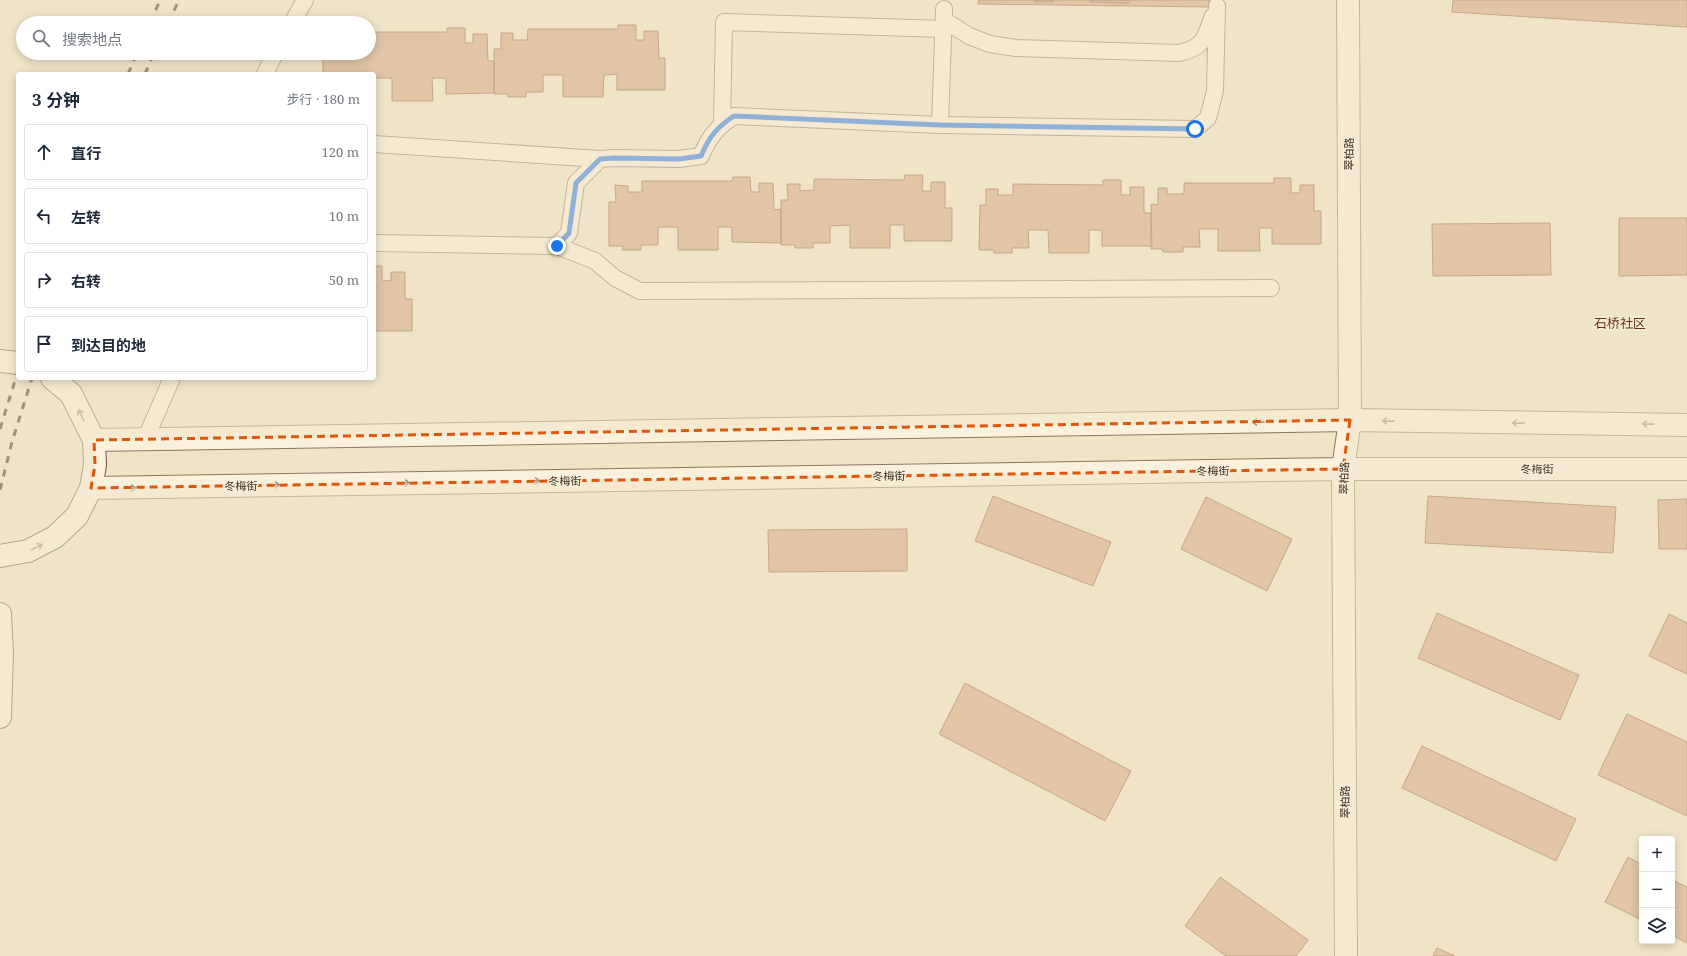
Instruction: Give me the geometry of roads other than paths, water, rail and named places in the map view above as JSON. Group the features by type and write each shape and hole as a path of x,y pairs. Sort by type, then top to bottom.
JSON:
{"street":[{"name":"翠柏路","path":"1346,956 1343,468 1350,420 1348,0"},
{"path":"0,361 16,363"},
{"path":"0,556 28,552 55,537 77,516 91,488 95,465 94,440 71,394 54,380"},
{"path":"94,440 1350,420 1687,425"},
{"name":"冬梅街","path":"91,488 1343,468 1687,469"},
{"path":"0,614 2,653 0,717"}],"lane":[{"path":"296,16 305,0"},
{"path":"944,5 944,20 969,36 990,44 1016,48 1179,53 1194,50 1202,42 1217,3"},
{"path":"376,144 600,159 679,159 701,156 708,140 722,124 734,116 940,125 1195,129 1208,118 1215,91 1217,3"},
{"path":"940,125 944,5"},
{"path":"722,124 724,22 944,29"},
{"path":"266,72 272,60"},
{"path":"557,246 569,233 576,183 600,159"},
{"path":"376,244 557,246 595,261 614,278 640,291 1271,288"},
{"path":"145,440 171,380"}],"railway":[{"path":"153,16 160,0"},
{"path":"171,16 179,0"},
{"path":"129,72 134,60"},
{"path":"146,72 151,60"},
{"path":"0,429 16,377"},
{"path":"0,490 12,442 31,380"}],"district":[{"name":"石桥社区","path":"1620,323"}]}
